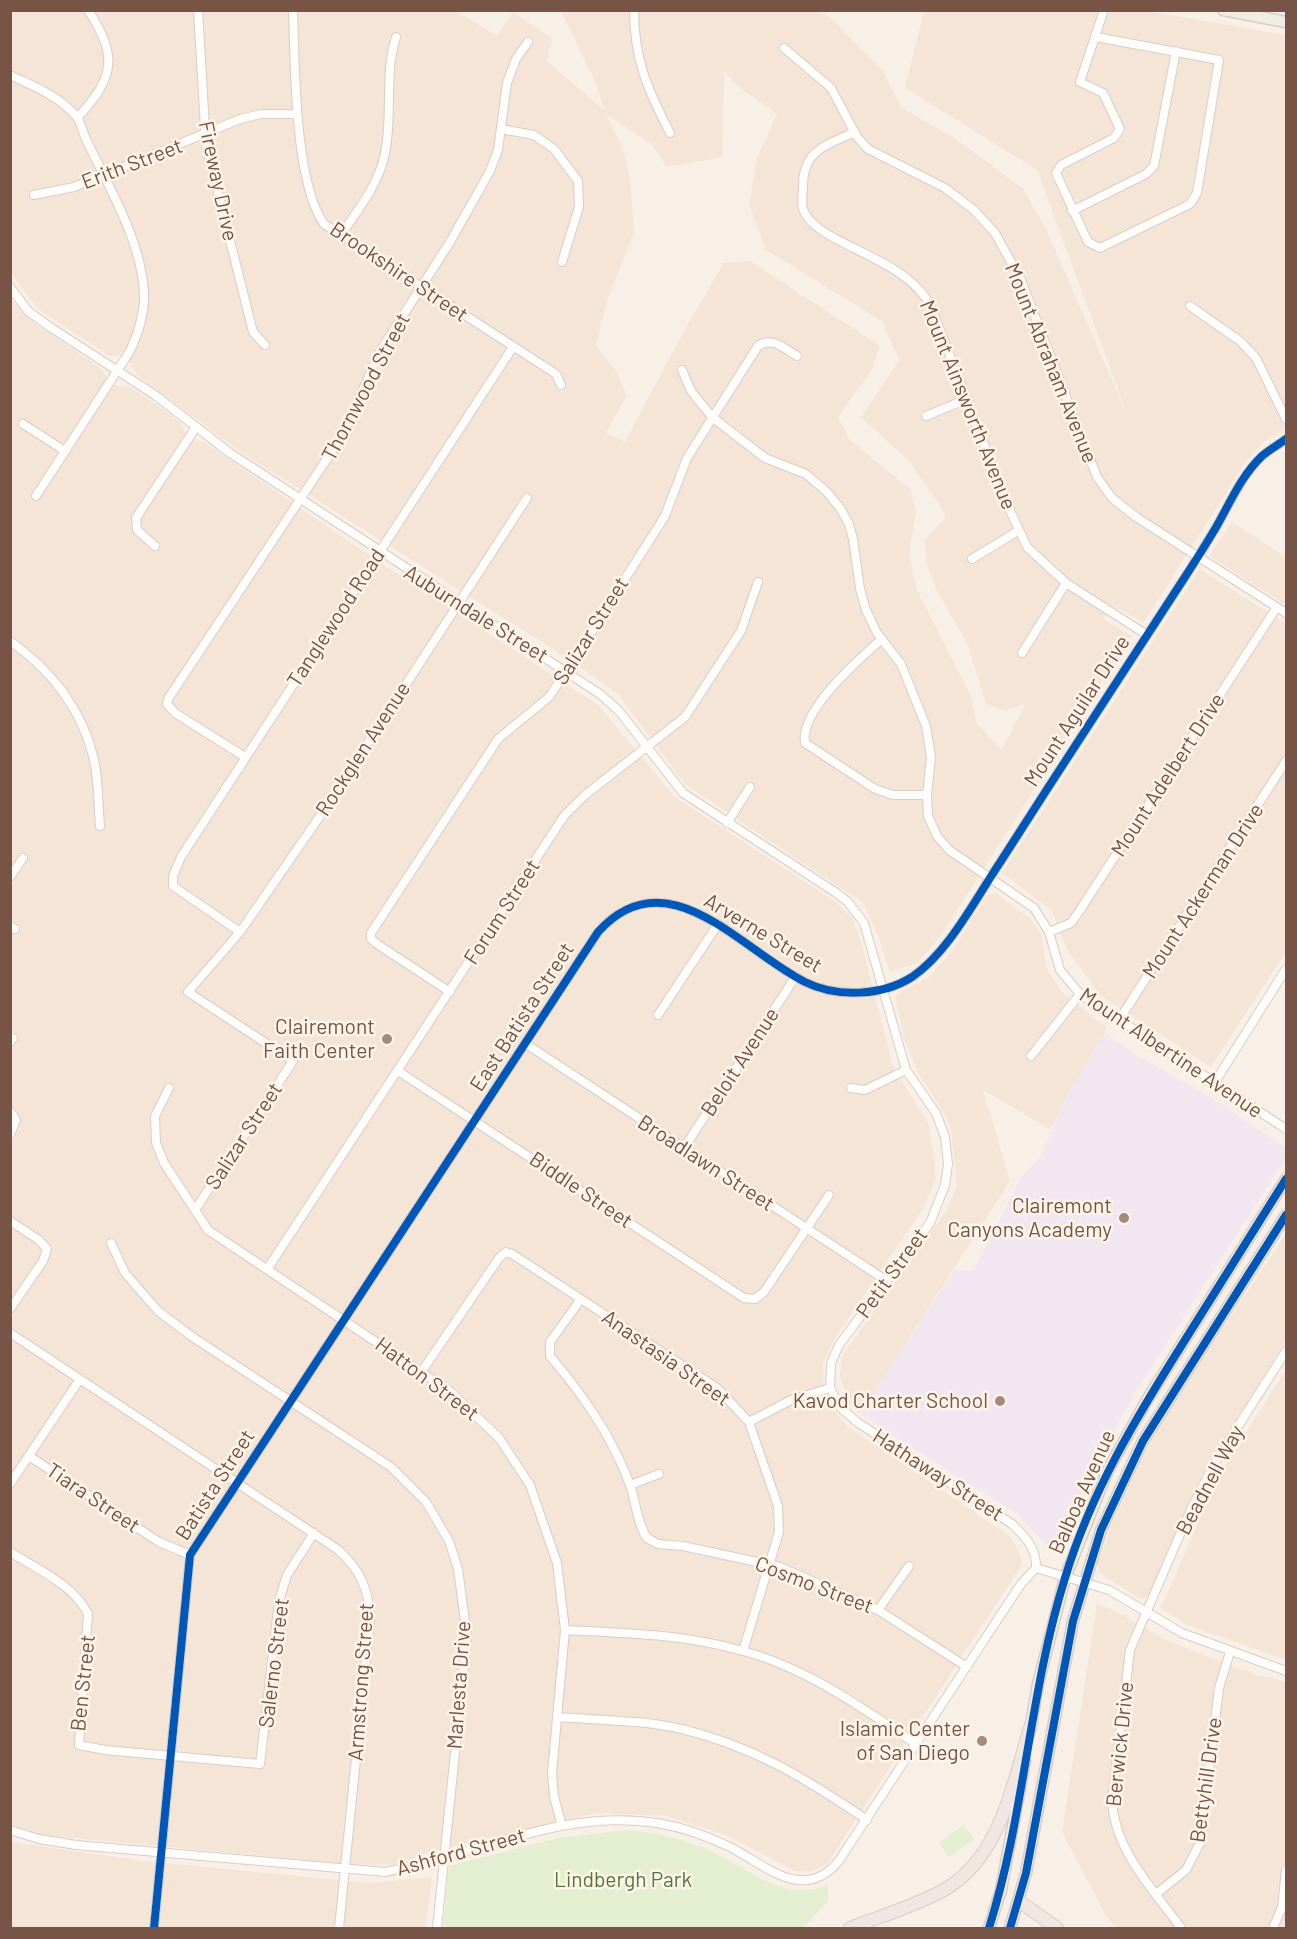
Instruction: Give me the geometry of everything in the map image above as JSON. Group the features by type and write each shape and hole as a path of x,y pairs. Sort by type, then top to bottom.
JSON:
{"highway":[{"path":"850,1929 945,1889 976,1864 997,1831 1032,1722"},
{"path":"1019,1901 1057,1929"}],"main road":[{"path":"1223,10 1287,22"},
{"name":"Balboa Avenue","path":"989,1929 1001,1890 1043,1662 1065,1578 1083,1526 1125,1437 1287,1179"},
{"name":"Balboa Avenue","path":"1010,1929 1019,1901 1083,1584 1101,1530 1143,1441 1287,1215"}],"street":[{"path":"78,117 103,86 109,63 107,43 88,10"},
{"name":"Fireway Drive","path":"198,10 205,134 253,332 265,345"},
{"name":"Brookshire Street","path":"293,10 297,114 312,199 324,224 556,374 561,385"},
{"path":"634,10 638,61 648,90 670,133"},
{"path":"1096,37 1219,60 1197,193 1190,204 1100,248 1088,242 1056,177 1060,165 1114,138 1120,129 1103,93 1080,82 1104,10"},
{"path":"340,235 372,188 385,154 389,122 390,54 396,37"},
{"name":"Thornwood Street","path":"245,757 175,713 167,704 168,699 344,433 379,353 450,242 490,171 498,150 507,83 516,59 528,42"},
{"name":"Mount Abraham Avenue","path":"784,48 831,88 855,132 868,149 945,188 974,210 995,233 1021,280 1097,477 1112,498 1136,517 1287,613"},
{"path":"1072,211 1146,174 1154,166 1176,51"},
{"path":"10,75 47,92 78,117 84,135 105,174 142,271 145,297 140,328 118,371 36,496"},
{"name":"Erith Street","path":"34,195 74,187 240,119 261,114 297,114"},
{"path":"501,129 534,135 554,149 578,181 579,207 562,262"},
{"name":"Mount Ainsworth Avenue","path":"855,132 821,147 805,165 803,209 818,228 895,268 918,286 932,307 1018,531 1027,547 1066,584 1147,635"},
{"name":"Auburndale Street","path":"10,287 28,311 118,371 301,501 567,671 611,702 683,793 848,902 864,923 884,989"},
{"path":"1190,306 1240,341 1256,358 1287,419"},
{"name":"Salizar Street","path":"450,992 377,944 371,939 371,933 498,739 549,697 567,671 665,516 687,458 758,346 764,342 774,342 797,356"},
{"name":"Tanglewood Road","path":"240,932 173,886 173,876 180,857 513,347"},
{"name":"Mount Albertine Avenue","path":"682,370 691,391 712,417 765,458 806,474 827,492 849,524 854,539 860,589 866,610 882,639 901,664 926,726 931,757 927,795 928,816 937,836 949,850 1034,908 1049,932 1060,970 1080,994 1287,1129"},
{"path":"926,416 967,399"},
{"path":"23,424 66,451"},
{"path":"155,546 137,531 136,518 196,427"},
{"name":"Mount Aguilar Drive","path":"884,989 907,980 935,957 990,878 1198,556 1248,473 1262,457 1287,439"},
{"name":"Rockglen Avenue","path":"293,1061 188,992 240,932 527,498"},
{"path":"972,559 1018,531"},
{"name":"Forum Street","path":"268,1268 564,816 585,795 685,717 741,631 758,582"},
{"path":"1022,653 1066,584"},
{"name":"Mount Adelbert Drive","path":"1049,932 1071,923 1277,607"},
{"path":"882,639 845,671 805,725 805,743 875,789 893,795 927,795"},
{"path":"10,641 30,655 52,677 76,711 86,731 94,758 100,826"},
{"name":"Mount Ackerman Drive","path":"1119,1020 1287,761"},
{"path":"727,823 750,787"},
{"path":"10,877 23,858"},
{"name":"Arverne Street","path":"598,932 609,920 631,906 653,902 671,903 718,924 796,976 825,989 846,993 884,989"},
{"path":"658,1016 718,924"},
{"name":"East Batista Street","path":"476,1121 598,932"},
{"path":"1215,1082 1287,969"},
{"name":"Beloit Avenue","path":"684,1148 796,976"},
{"name":"Petit Street","path":"830,1388 834,1355 930,1223 941,1199 947,1174 946,1145 940,1124 928,1100 906,1070 884,989"},
{"path":"1031,1056 1080,994"},
{"name":"Broadlawn Street","path":"526,1044 886,1281"},
{"name":"Salizar Street","path":"195,1210 293,1061"},
{"path":"851,1088 865,1090 906,1070"},
{"name":"Biddle Street","path":"398,1071 744,1298 755,1299 764,1292 807,1229"},
{"name":"Hatton Street","path":"169,1088 155,1116 156,1143 164,1163 208,1230 422,1371 481,1418 499,1438 530,1485 547,1528 557,1563 565,1630 552,1773 554,1797 562,1826"},
{"path":"10,1111 16,1120 10,1135"},
{"name":"Batista Street","path":"154,1929 190,1555 476,1121"},
{"path":"807,1229 829,1196"},
{"path":"10,1221 39,1240 47,1249 43,1261 10,1309"},
{"name":"Marlesta Drive","path":"111,1244 125,1273 158,1311 191,1336 391,1467 426,1502 449,1541 458,1569 467,1636 437,1929"},
{"name":"Anastasia Street","path":"422,1371 499,1258 506,1252 717,1388 749,1422 778,1506 779,1532 743,1651"},
{"path":"581,1299 550,1342 550,1356 578,1389 607,1433 630,1485 659,1474"},
{"name":"Armstrong Street","path":"10,1333 314,1533 351,1561 365,1583 370,1604 339,1929"},
{"name":"Beadnell Way","path":"1147,1615 1191,1509 1214,1464 1287,1351"},
{"path":"10,1484 80,1379"},
{"path":"749,1422 791,1400 830,1388"},
{"name":"Hathaway Street","path":"830,1388 841,1408 857,1422 1021,1532 1035,1554 1036,1568"},
{"name":"Tiara Street","path":"29,1456 159,1542 190,1555"},
{"name":"Cosmo Street","path":"630,1485 647,1538 658,1544 693,1548 770,1564 878,1610 967,1667"},
{"name":"Salerno Street","path":"170,1756 260,1764 279,1601 288,1575 314,1533"},
{"name":"Ben Street","path":"10,1552 72,1592 82,1601 88,1614 79,1745 170,1756"},
{"path":"878,1610 909,1566"},
{"path":"557,1717 679,1728 738,1745 793,1771 867,1820 1021,1584 1036,1568 1108,1590 1147,1615 1182,1633 1287,1671"},
{"name":"Berwick Drive","path":"1147,1615 1130,1650 1112,1800 1113,1819 1122,1845 1181,1929"},
{"path":"565,1630 667,1635 743,1651 798,1672 830,1688 916,1744"},
{"name":"Bettyhill Drive","path":"1156,1894 1186,1870 1200,1843 1219,1688 1230,1652"},
{"name":"Ashford Street","path":"10,1830 39,1839 161,1853 386,1872 562,1826 600,1820 657,1823 711,1839 784,1878 807,1880 826,1874 838,1862 867,1820"},
{"path":"1274,1928 1282,1906 1287,1870"}],"shaded area":[{"path":"454,10 497,36 513,12 552,38 547,61 605,111 595,82 561,11 819,11 831,18 883,71 901,108 955,138 1023,189 1044,225 1127,414 1037,170 905,88 924,11 1147,11 1286,35 1286,428 1265,441 1246,461 1144,622 1112,606 1103,619 1132,636 940,937 917,963 890,972 877,933 863,903 686,785 617,693 564,656 241,452 137,375 131,364 119,356 109,356 38,309 15,279 11,270 10,11","holes":["724,71 739,87 777,114 757,158 749,205 766,250 882,321 899,360 861,417 911,463 943,510 945,518 925,540 927,565 937,591 968,645 986,704 1005,711 1025,704 1002,750 977,724 971,696 917,590 909,554 916,512 910,489 850,440 838,417 872,370 880,346 750,261 724,263 685,329 625,442 606,433 627,395 616,371 596,346 607,301 634,232 630,177 622,146 606,114 652,145 667,167 722,157"]},
{"path":"10,299 30,320 102,369 107,378 118,386 129,386 164,410 181,423 185,433 196,441 204,442 367,554 598,705 676,798 836,902 852,918 861,942 893,1066 928,1123 935,1158 935,1181 923,1209 835,1338 823,1364 824,1399 847,1426 1011,1537 1023,1563 827,1864 810,1872 795,1871 728,1836 667,1816 596,1813 435,1851 394,1865 351,1864 40,1835 11,1824"},
{"path":"1232,522 1286,557 1286,605 1209,556"},
{"path":"1200,569 1286,624 1286,952 1211,1067 1100,995 1067,950 1052,911 1002,873"},
{"path":"996,893 1032,920 1042,937 1046,967 1061,991 1106,1027 1105,1033 1070,1090 1051,1130 983,1090 1010,1181 860,1414 851,1406 840,1377 842,1356 946,1211 957,1186 951,1129 942,1109 918,1073 905,1041 895,995 929,977 952,951 988,894"},
{"path":"1105,1033 1136,1055 1212,1098 1286,1148 1286,1158 1138,1388 1080,1493 1062,1546 1046,1545 1018,1515 860,1414 954,1270 974,1270 1021,1177 1041,1156 1070,1090"},
{"path":"1286,1233 1286,1340 1200,1478 1152,1590 1148,1596 1141,1599 1099,1573 1098,1563 1111,1527 1147,1449 1169,1411"},
{"path":"1286,1370 1286,1660 1187,1625 1161,1608 1219,1474"},
{"path":"1097,1604 1115,1611 1168,1641 1255,1674 1286,1682 1286,1928 1116,1928 1105,1914 1062,1832"},
{"path":"11,1842 143,1861 369,1883 432,1877 426,1928 11,1928"}],"green space":[{"path":"964,1825 974,1839 949,1857 939,1842"},
{"name":"Lindbergh Park","path":"627,1830 689,1842 782,1887 813,1890 828,1884 828,1901 803,1928 443,1928 449,1866 558,1838"}],"cycle path":[{"path":"154,1928 190,1555 598,932 624,911 650,903 677,906 703,916 730,932 805,982 831,991 859,993 873,991 887,988 912,977 938,954 961,924 1195,561 1248,472 1262,456 1286,439"},
{"path":"989,1928 1011,1841 1053,1621 1065,1578 1088,1515 1133,1426 1286,1179"},
{"path":"1010,1928 1026,1873 1073,1621 1101,1530 1143,1441 1286,1215"}],"place":[{"name":"Clairemont Faith Center","path":"387,1039"},
{"name":"Clairemont Canyons Academy","path":"1124,1218"},
{"name":"Kavod Charter School","path":"1000,1401"},
{"name":"Islamic Center of San Diego","path":"982,1741"}]}
